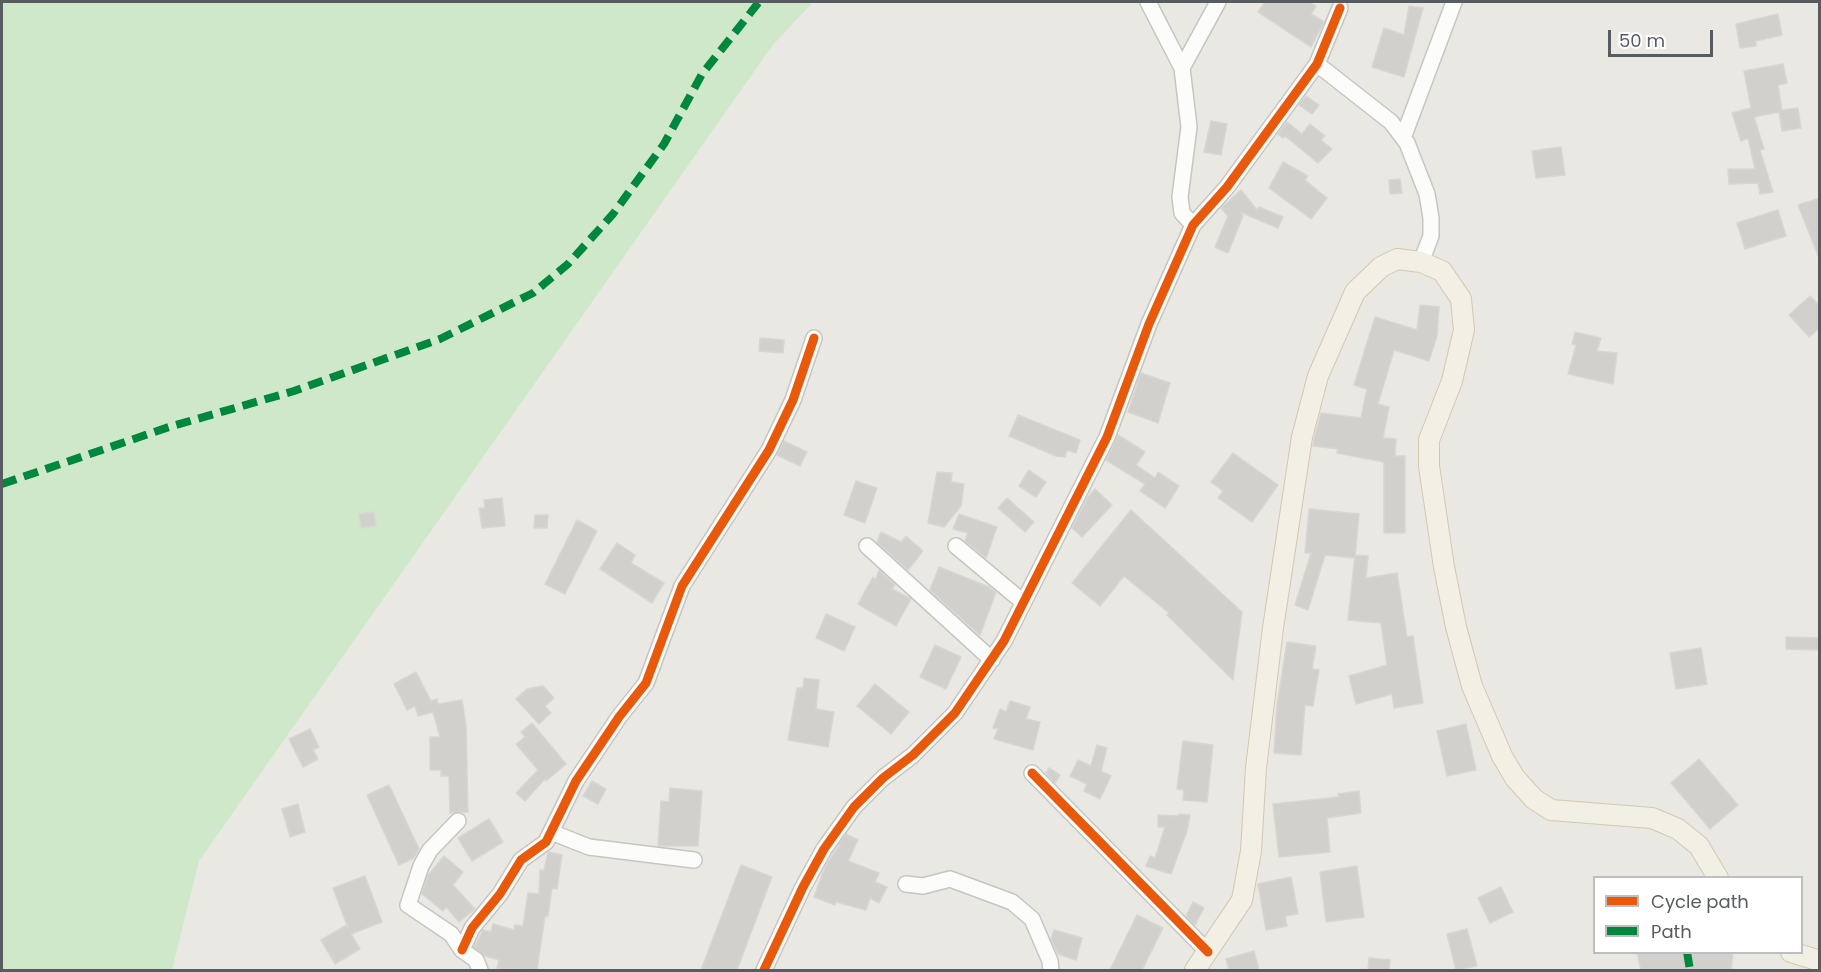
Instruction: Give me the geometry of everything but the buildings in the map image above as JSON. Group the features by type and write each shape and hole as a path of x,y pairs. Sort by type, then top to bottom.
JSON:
{"main road":[{"path":"1195,970 1242,900 1251,851 1256,768 1273,628 1302,437 1318,376 1355,292 1381,267 1397,259 1421,262 1442,271 1461,299 1464,330 1452,381 1429,440 1430,466 1444,567 1456,627 1472,686 1502,756 1515,778 1534,799 1551,810 1652,818 1678,829 1699,846 1717,876"},
{"path":"1797,954 1820,961"}],"street":[{"path":"1148,2 1182,68 1189,127 1180,197 1182,213 1193,225"},
{"path":"1182,68 1218,2"},
{"path":"1403,138 1454,2"},
{"path":"764,970 824,849 854,807 883,778 933,736 971,692 992,660 1107,437 1149,324 1193,225 1227,187 1317,63 1340,8"},
{"path":"1317,63 1391,122 1418,165 1430,210 1431,236 1421,262"},
{"path":"462,950 472,928 500,894 521,860 546,842 576,781 619,717 646,683 665,638 682,586 769,450 794,400 814,338"},
{"path":"867,546 992,660"},
{"path":"956,546 1023,602"},
{"path":"1032,772 1208,952"},
{"path":"458,821 430,850 421,866 408,904 451,934 462,950 476,960 480,970"},
{"path":"551,832 589,847 694,860"},
{"path":"906,884 923,886 950,879 1012,902 1032,919 1050,961 1051,970"}],"green space":[{"path":"2,2 813,2 772,46 199,861 172,970 2,970"}],"marked path":[{"path":"2,484 169,427 294,391 440,339 533,293 568,264 613,214 664,144 702,74 759,2"},
{"path":"1687,954 1690,970"}],"cycle path":[{"path":"764,970 803,887 824,849 854,807 883,778 913,755 955,713 1004,641 1107,437 1149,324 1193,225 1227,187 1317,64 1340,8"},
{"path":"462,950 472,928 500,894 521,860 546,842 576,781 619,717 646,683 682,586 769,450 793,400 814,338"},
{"path":"1032,773 1208,952"}]}
